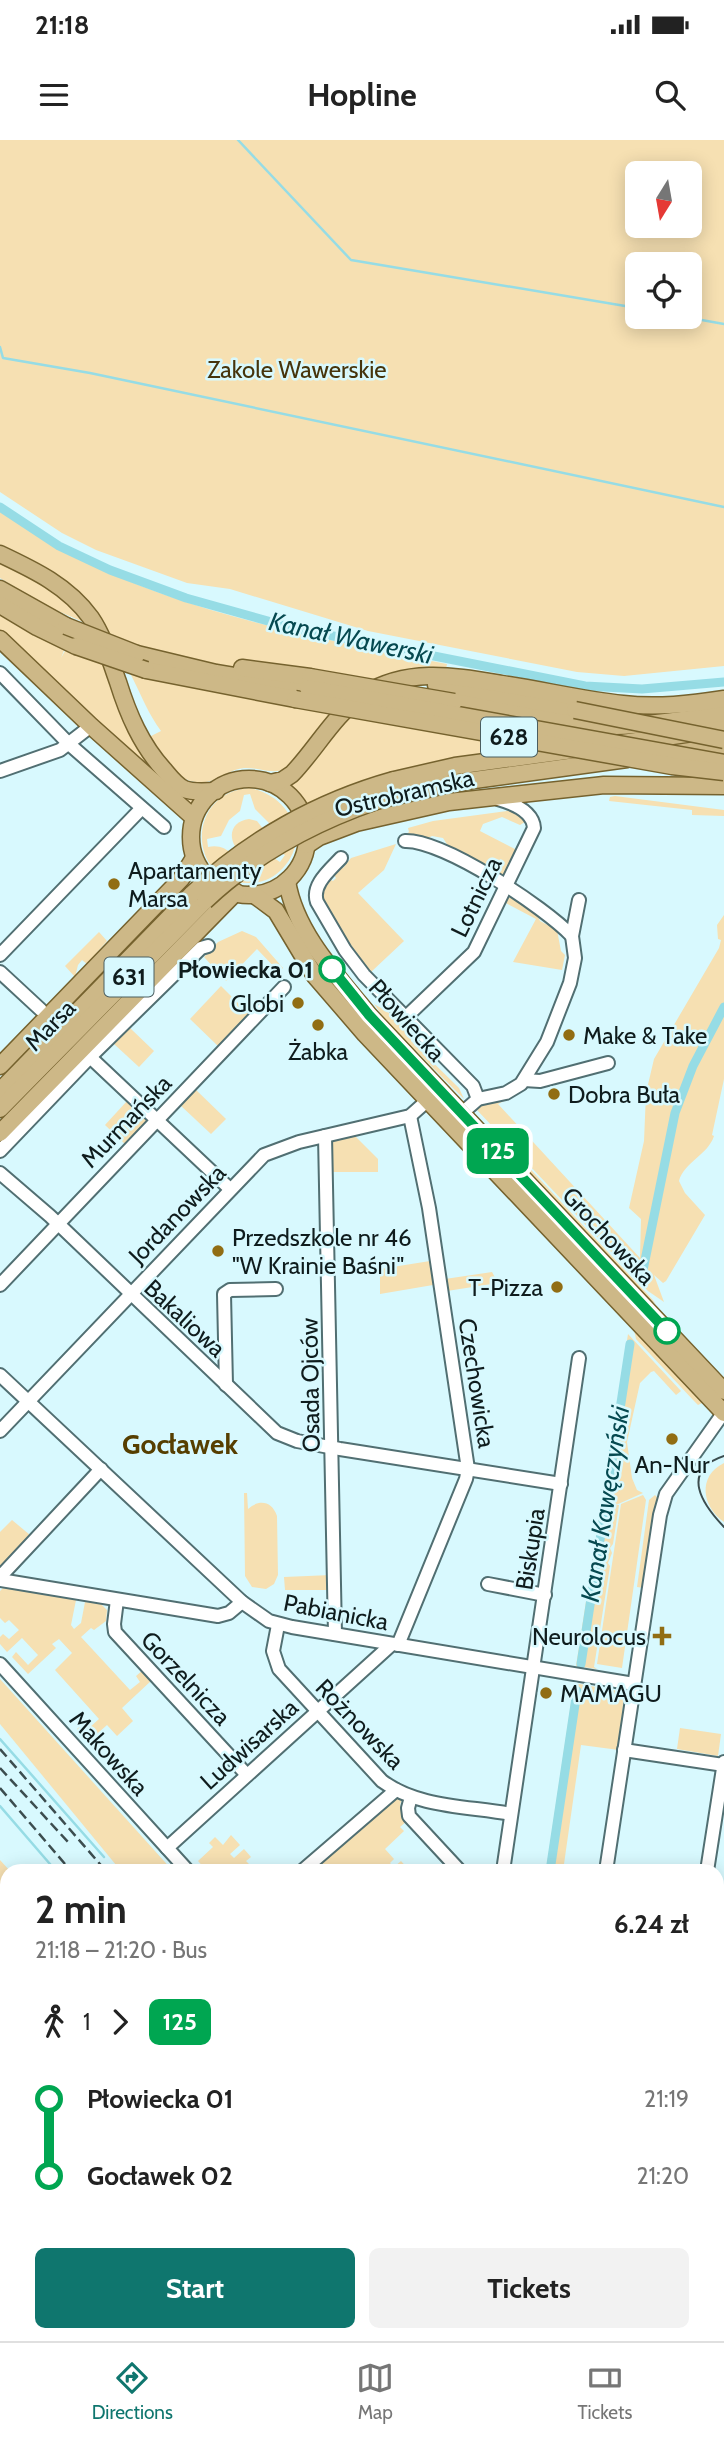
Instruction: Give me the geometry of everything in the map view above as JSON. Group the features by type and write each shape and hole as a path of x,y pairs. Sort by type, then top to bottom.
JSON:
{"main road":[{"path":"0,554 55,583 84,609 97,627 130,716 151,755 184,789 196,792 216,791"},
{"path":"0,589 66,626 137,654 197,668 309,682 724,763"},
{"name":"628","path":"0,605 76,646 146,670 662,765 724,772"},
{"path":"0,639 91,726 193,817"},
{"path":"270,783 292,774 355,702 393,681 432,674 624,704 672,705 724,699"},
{"name":"628","path":"309,682 597,725 648,724 724,714"},
{"path":"355,702 397,688 432,685 488,693 724,740"},
{"name":"631","path":"256,851 317,808 469,764 724,729"},
{"name":"631","path":"396,787 445,784 724,746"},
{"path":"625,784 724,763"},
{"path":"243,780 270,783 287,793 306,824 307,845 300,865 287,881 271,890 253,894 223,888 208,878 194,858 189,837 193,817 201,804 216,791 243,780"},
{"name":"Ostrobramska","path":"307,845 330,832 375,818 449,802 625,784 724,786"},
{"name":"Marsa","path":"0,1091 187,898 219,870 256,851"},
{"name":"Marsa","path":"0,1109 256,851"},
{"name":"Marsa","path":"0,1066 181,879 194,858"},
{"name":"Płowiecka","path":"287,881 295,911 332,969 369,1015 461,1113"},
{"name":"Marsa","path":"0,1130 236,892"},
{"name":"Płowiecka","path":"253,894 276,911 315,976 365,1034 428,1100"},
{"path":"0,1066 19,1057 39,1037 78,1009"},
{"path":"0,1130 5,1118 42,1076 54,1054"},
{"name":"Grochowska","path":"428,1100 724,1413"},
{"name":"Grochowska","path":"461,1113 724,1391"}],"street":[{"path":"0,673 69,744 164,827"},
{"path":"0,771 51,754 69,744 91,726"},
{"name":"Lotnicza","path":"405,1018 474,952 534,828 533,820 516,806 491,797"},
{"path":"0,955 141,809"},
{"path":"405,841 422,842 431,846 505,886 556,919 572,936"},
{"path":"341,858 317,887 316,899 355,964 473,1086 478,1099"},
{"path":"461,1113 478,1099 509,1091 524,1080 547,1042 567,994 575,958 572,936 579,900"},
{"path":"0,1151 90,1057 201,948 208,946"},
{"path":"0,972 41,1010"},
{"name":"Murmańska","path":"0,1285 284,987"},
{"path":"90,1057 230,1189"},
{"path":"524,1080 540,1081 608,1063"},
{"name":"Jordanowska","path":"0,1431 264,1154 286,1146 410,1116 428,1100"},
{"name":"Czechowicka","path":"395,1645 468,1469 430,1218 410,1116"},
{"name":"Osada Ojców","path":"325,1136 335,1634"},
{"name":"Bakaliowa","path":"0,1173 271,1429 281,1436 332,1447"},
{"path":"226,1385 225,1293 233,1289 276,1289"},
{"name":"Biskupia","path":"504,1864 579,1358"},
{"path":"700,1367 724,1374"},
{"name":"Pabianicka","path":"0,1375 242,1602 260,1616 278,1625 634,1684"},
{"path":"607,1864 659,1520 665,1497 724,1413"},
{"path":"332,1447 561,1484"},
{"path":"0,1578 101,1469"},
{"path":"0,1578 218,1616 229,1613 242,1602"},
{"path":"488,1584 545,1595"},
{"name":"Gorzelnicza","path":"117,1600 114,1624 117,1634 247,1775"},
{"name":"Rożnowska","path":"278,1625 273,1650 276,1665 382,1781 411,1797 409,1816 454,1864"},
{"name":"Ludwisarska","path":"167,1847 317,1711 395,1645"},
{"name":"Makowska","path":"0,1664 182,1864"},
{"path":"624,1750 724,1764 708,1864"},
{"path":"310,1864 396,1790"},
{"path":"411,1797 511,1814"}],"green space":[{"name":"Zakole Wawerskie","path":"0,140 724,140 724,666 624,676 577,672 368,631 230,589 187,583 96,550 62,533 0,492"},
{"path":"0,509 63,550 116,576 162,594 303,634 447,664 446,669 379,679 325,720 290,766 284,769 273,771 244,768 203,782 183,778 166,764 149,737 161,731 120,653 95,613 66,584 26,558 0,546"},
{"path":"0,560 58,593 68,601 83,622 42,604 0,578"},
{"path":"0,613 65,648 61,658 66,649 107,665 123,714 194,798 190,805 0,632"},
{"path":"351,716 535,750 308,805 291,785"},
{"path":"250,788 264,792 285,808 292,819 295,843 291,856 279,872 268,879 249,883 229,879 214,869 205,854 202,837 205,820 214,805 229,793","holes":["250,794 255,809 270,824 277,851 285,855 280,862 274,858 253,872 253,877 247,877 247,869 234,856 220,847 208,847 207,839 221,836 229,820 240,811 244,795"]},
{"path":"610,797 724,810 724,816 692,815 692,810 609,801"},
{"path":"507,811 519,812 528,820 520,825 502,817 483,824 480,831 517,850 503,878 452,852 443,838 432,836 424,840 405,835 409,832 408,828 433,821"},
{"path":"249,819 257,821 264,830 236,848 232,838 233,829 239,822"},
{"path":"396,844 384,870 358,893 404,941 371,972 329,911 323,892 331,880 336,878 333,874 341,866 343,868 351,858"},
{"path":"508,897 527,906 535,912 540,921 557,930 561,951 565,955 562,970 513,962 536,919 504,902"},
{"path":"724,915 724,1079 711,1143 686,1169 679,1181 685,1193 705,1215 666,1281 663,1283 654,1275 664,1302 648,1291 477,1110 480,1106 495,1103 494,1099 501,1097 504,1101 498,1104 640,1258 641,1219 629,1208 644,1141 646,1093 654,1059 719,948 721,940 718,939 717,925"},
{"path":"242,931 256,937 283,968 279,972 257,949 226,981 204,957 218,942"},
{"path":"99,932 107,941 87,964 82,960 75,977 65,966"},
{"path":"221,986 250,1015 219,1047 190,1019"},
{"path":"374,1004 388,1012 411,1035 411,1041 459,1088 464,1099 386,1021"},
{"path":"130,1028 154,1051 139,1067 114,1044"},
{"path":"194,1088 226,1119 211,1134 179,1104"},
{"path":"127,1101 148,1121 126,1145 105,1125"},
{"path":"354,1135 378,1159 378,1172 332,1172 331,1140"},
{"path":"503,1140 656,1304 645,1296 501,1142"},
{"path":"559,1250 561,1251 702,1403 698,1405 636,1339 634,1330"},
{"path":"430,1261 433,1285 380,1294 380,1269"},
{"path":"492,1272 498,1283 447,1291 445,1279"},
{"path":"628,1334 681,1391 676,1395 654,1371 640,1383 627,1442 632,1478 637,1490 643,1493 616,1505 602,1502"},
{"path":"724,1463 724,1522 707,1500 706,1483 715,1469"},
{"path":"244,1493 247,1493 248,1509 265,1503 272,1507 277,1516 278,1575 274,1584 266,1589 252,1587 245,1576"},
{"path":"643,1495 646,1500 622,1668 597,1664 621,1504"},
{"path":"655,1495 659,1500 644,1588 637,1587 649,1500"},
{"path":"601,1505 619,1505 613,1544 610,1548 612,1553 608,1563 610,1566 594,1667 597,1669 576,1666"},
{"path":"12,1520 30,1535 0,1566 0,1532"},
{"path":"331,1575 331,1590 285,1590 284,1577"},
{"path":"3,1588 76,1600 71,1625 74,1629 81,1623 85,1602 101,1604 107,1610 106,1621 94,1630 91,1628 81,1637 130,1690 140,1682 136,1676 143,1670 152,1680 122,1708 133,1721 117,1736 107,1725 89,1741 77,1729 84,1723 89,1728 99,1719 55,1670 72,1653 59,1639 52,1644 56,1648 28,1674 12,1657 16,1652 28,1665 38,1655 22,1638 7,1652 0,1644 3,1634 9,1639 19,1630 9,1620 5,1623 0,1618 0,1591"},
{"path":"0,1679 167,1864 115,1864 0,1724"},
{"path":"574,1683 624,1692 619,1750 581,1745 564,1864 547,1864"},
{"path":"680,1728 721,1734 718,1756 677,1749"},
{"path":"397,1797 402,1798 400,1805 408,1820 400,1827 404,1831 385,1849 394,1859 391,1864 320,1864"},
{"path":"231,1835 240,1845 230,1854 234,1858 244,1849 251,1857 246,1861 249,1864 201,1864 198,1861 213,1847 209,1843 215,1837 223,1845"}],"waterway":[{"path":"238,140 351,260 625,306"},
{"path":"702,320 724,324"},
{"path":"0,347 3,358 90,373 724,507"},
{"name":"Kanał Wawerski","path":"0,507 59,546 110,570 186,598 293,628 585,686 642,689 724,682"},
{"name":"Kanał Kawęczyński","path":"641,1280 675,1113 693,1066 724,1007"},
{"name":"Kanał Kawęczyński","path":"581,1664 630,1344"},
{"name":"Kanał Kawęczyński","path":"551,1864 577,1691"},
{"path":"0,1739 104,1857"},
{"path":"0,1806 50,1864"}],"tram line":[{"path":"724,1456 710,1462 702,1470 699,1479 703,1499 724,1527"}],"railway":[{"path":"0,1749 100,1864"},
{"path":"0,1768 68,1842"},
{"path":"0,1788 65,1864"}],"bus line":[{"name":"125","path":"332,969 369,1015 667,1331"}],"place":[{"name":"Apartamenty Marsa","path":"114,884"},
{"name":"Płowiecka 01","path":"332,969"},
{"name":"Globi","path":"298,1003"},
{"name":"Żabka","path":"318,1025"},
{"name":"Make & Take","path":"569,1035"},
{"name":"Dobra Buła","path":"554,1094"},
{"name":"Przedszkole nr 46 \"W Krainie Baśni\"","path":"218,1251"},
{"name":"T-Pizza","path":"557,1287"},
{"name":"An-Nur","path":"672,1439"},
{"name":"Neurolocus","path":"662,1636"},
{"name":"MAMAGU","path":"546,1693"}],"district":[{"name":"Gocławek","path":"180,1444"}]}
